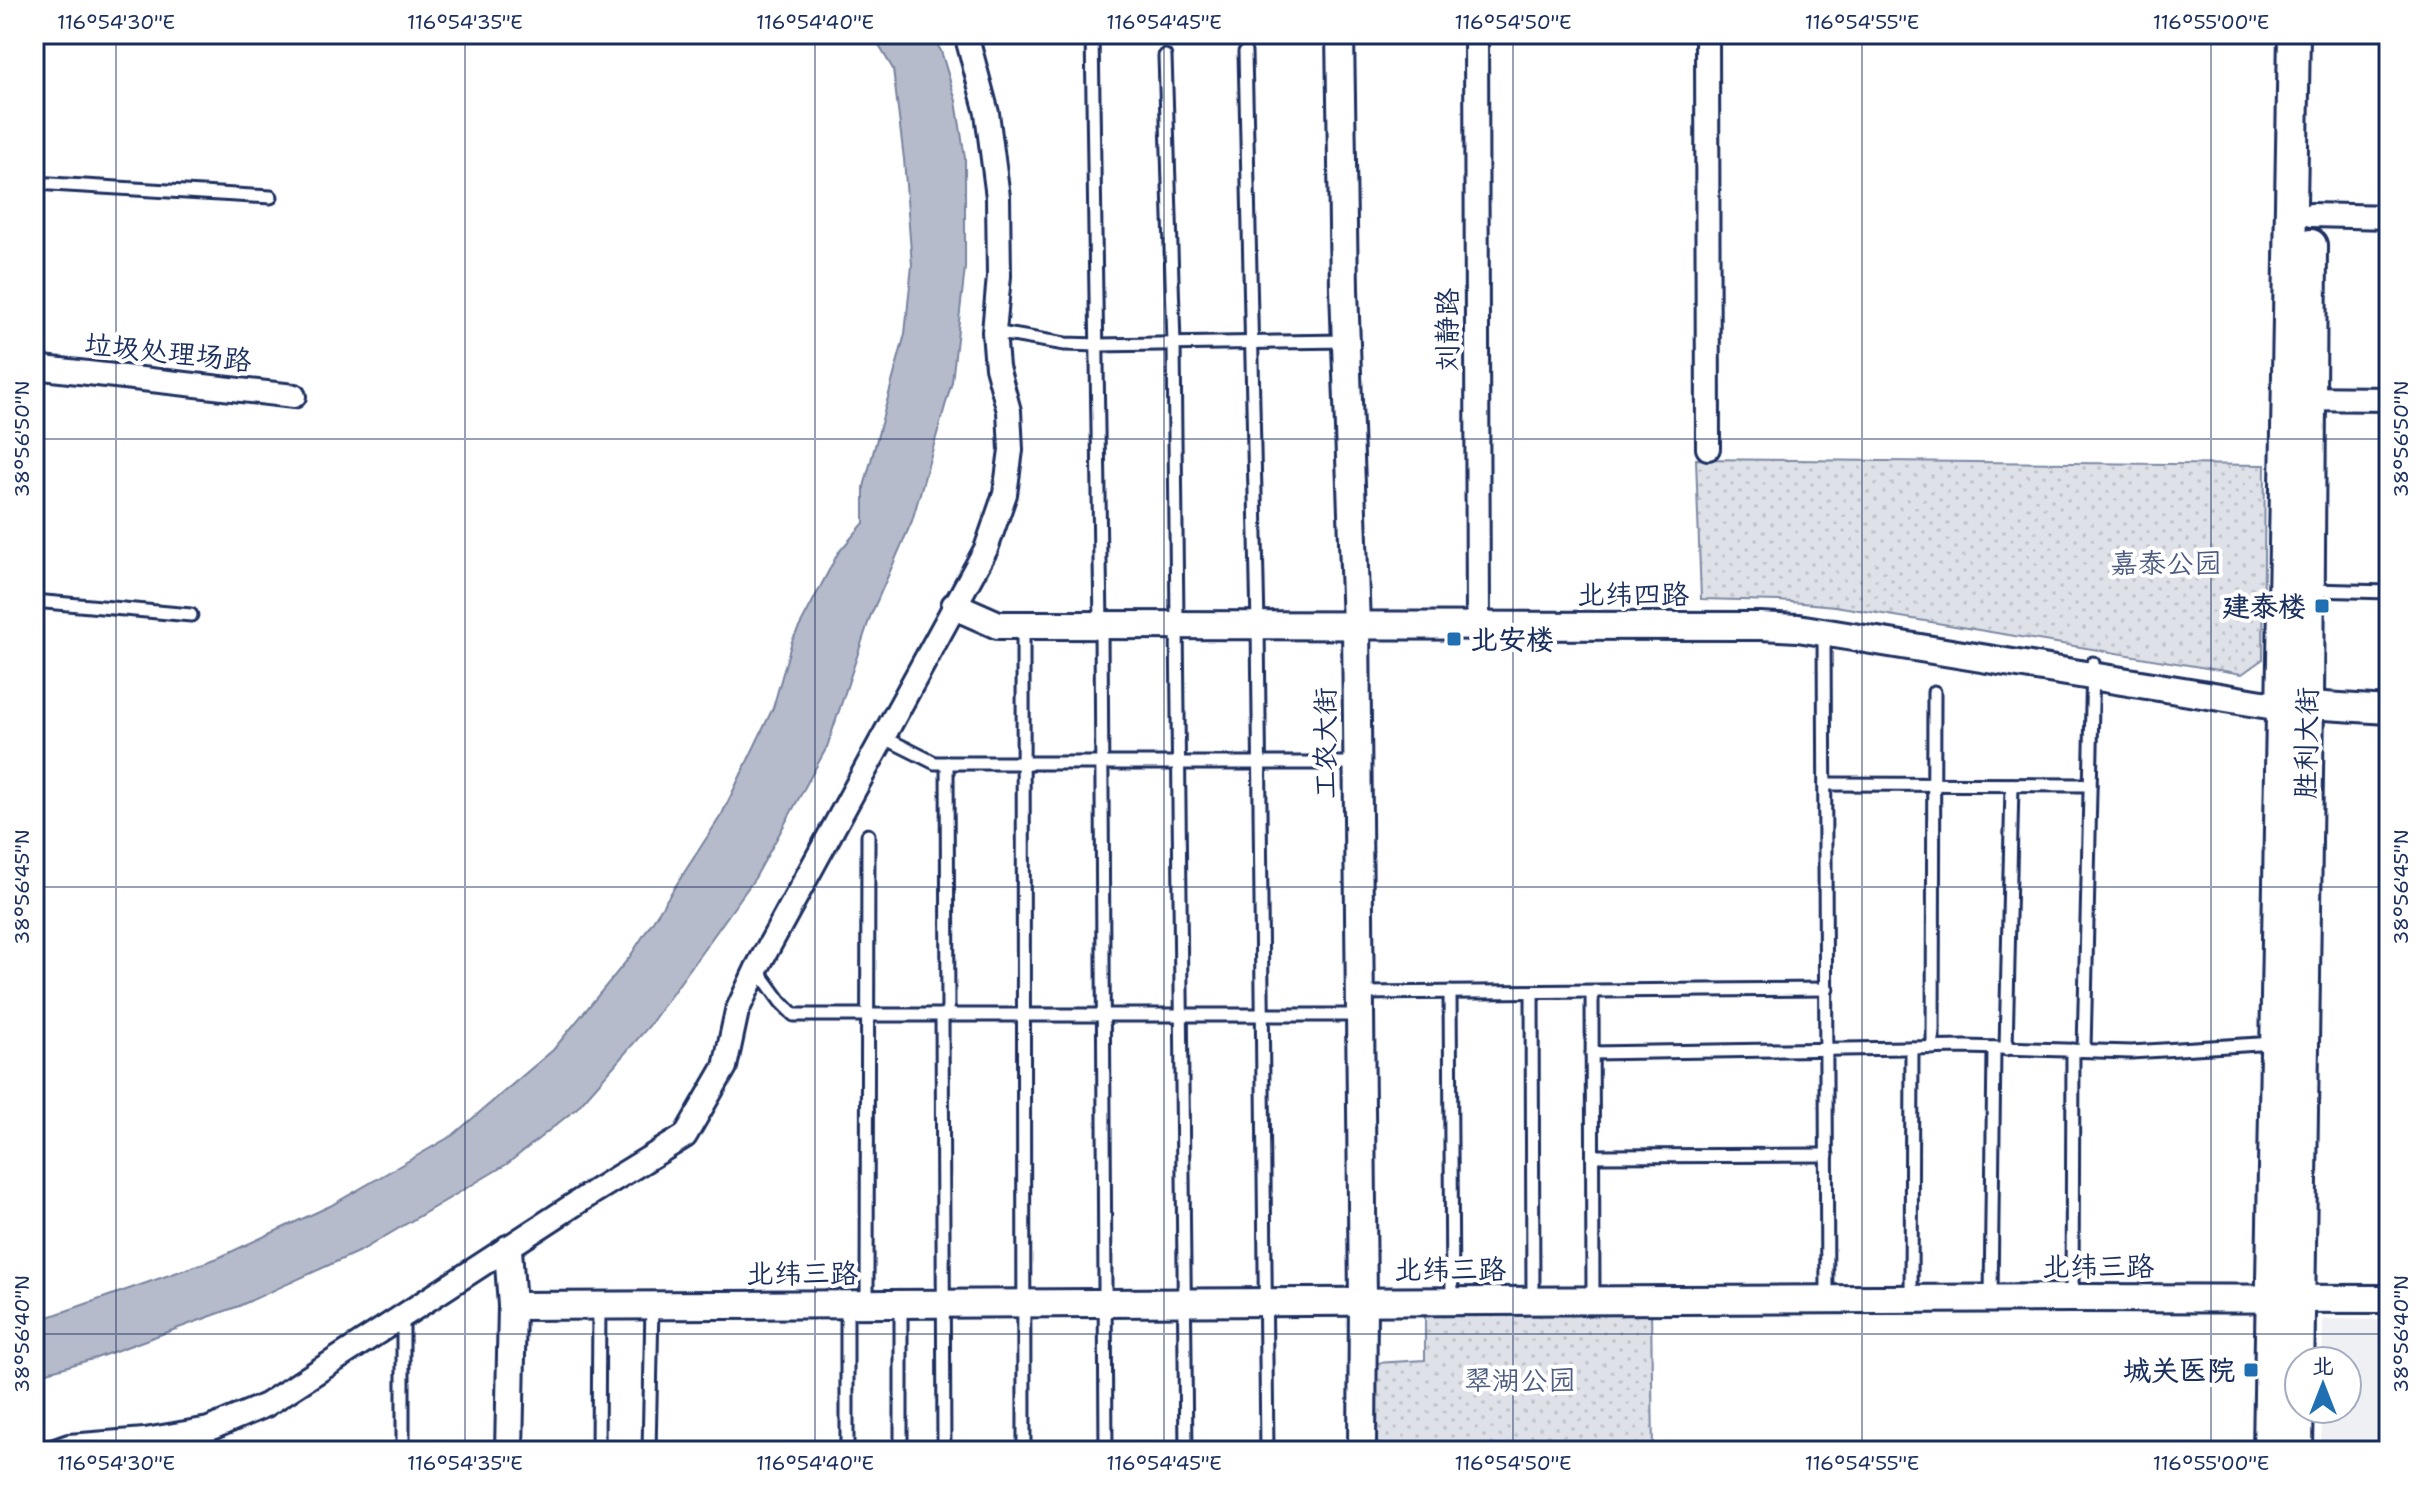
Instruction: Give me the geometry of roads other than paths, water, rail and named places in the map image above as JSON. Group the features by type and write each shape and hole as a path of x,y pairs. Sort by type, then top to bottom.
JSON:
{"main road":[{"name":"胜利大街","path":"2290,702 2307,590 2298,398 2294,34"},
{"name":"胜利大街","path":"2290,702 2298,398 2311,215 2314,34"},
{"path":"2290,702 2285,1298 2297,1451"},
{"path":"2269,1451 2285,1298"}],"street":[{"path":"55,1451 69,1446 145,1440 209,1429 266,1405 685,1136 725,1067 737,1011 757,968 986,549 1005,494 1011,450 1010,424 997,367 994,332 999,276 998,197 987,113 966,34"},
{"name":"工农大街","path":"1340,34 1346,341 1361,619"},
{"name":"工农大街","path":"1350,34 1361,619 1357,763 1362,1451"},
{"name":"刘静路","path":"1476,34 1478,619"},
{"path":"1707,34 1708,448"},
{"path":"2311,215 2389,217"},
{"name":"垃圾处理场路","path":"34,367 294,396"},
{"path":"2298,398 2389,399"},
{"name":"北纬四路","path":"955,606 998,625 1258,625 1361,619 1757,614 2290,702 2389,710"},
{"path":"508,1249 512,1306 509,1451"},
{"name":"北纬三路","path":"512,1306 2389,1299"}],"lane":[{"path":"1092,34 1101,625 1106,1451"},
{"path":"1245,52 1258,625 1267,1451"},
{"path":"1165,56 1174,344 1186,1451"},
{"path":"34,183 271,197"},
{"path":"994,332 1065,344 1098,345 1346,341"},
{"path":"2307,590 2389,592"},
{"path":"34,601 191,615"},
{"path":"1023,625 1024,1451"},
{"path":"1824,626 1827,1299"},
{"path":"2072,1298 2093,670"},
{"path":"1933,1048 1934,692"},
{"path":"883,737 935,763 1357,763"},
{"path":"944,1451 947,763"},
{"path":"1825,784 2090,785"},
{"path":"1991,1299 2012,785"},
{"path":"847,1451 857,1304 869,1015 868,835"},
{"path":"757,968 794,1015 1263,1015 1450,992 1827,989"},
{"path":"1450,992 1452,1301"},
{"path":"1532,992 1533,1301"},
{"path":"1592,992 1593,1300"},
{"path":"1592,1053 1912,1048 2131,1052 2288,1043"},
{"path":"1911,1299 1912,1048"},
{"path":"1593,1156 1827,1155"},
{"path":"901,1304 901,1451"},
{"path":"649,1451 652,1305"},
{"path":"598,1451 599,1306"},
{"path":"403,1316 403,1451"}],"water":[{"path":"872,34 931,34 941,51 956,101 965,158 965,268 952,382 912,521 870,617 827,747 755,878 649,1026 577,1108 507,1164 362,1250 239,1306 96,1358 34,1376 34,1322 218,1258 330,1206 453,1135 553,1050 629,958 722,814 773,708 792,641 838,553 864,523 864,487 905,334 912,265 904,159 893,69"}],"place":[{"name":"建泰楼","path":"2322,606"},
{"name":"北安楼","path":"1454,639"},
{"name":"城关医院","path":"2251,1370"}],"park label":[{"name":"嘉泰公园","path":"2166,563"},
{"name":"翠湖公园","path":"1520,1380"}]}
